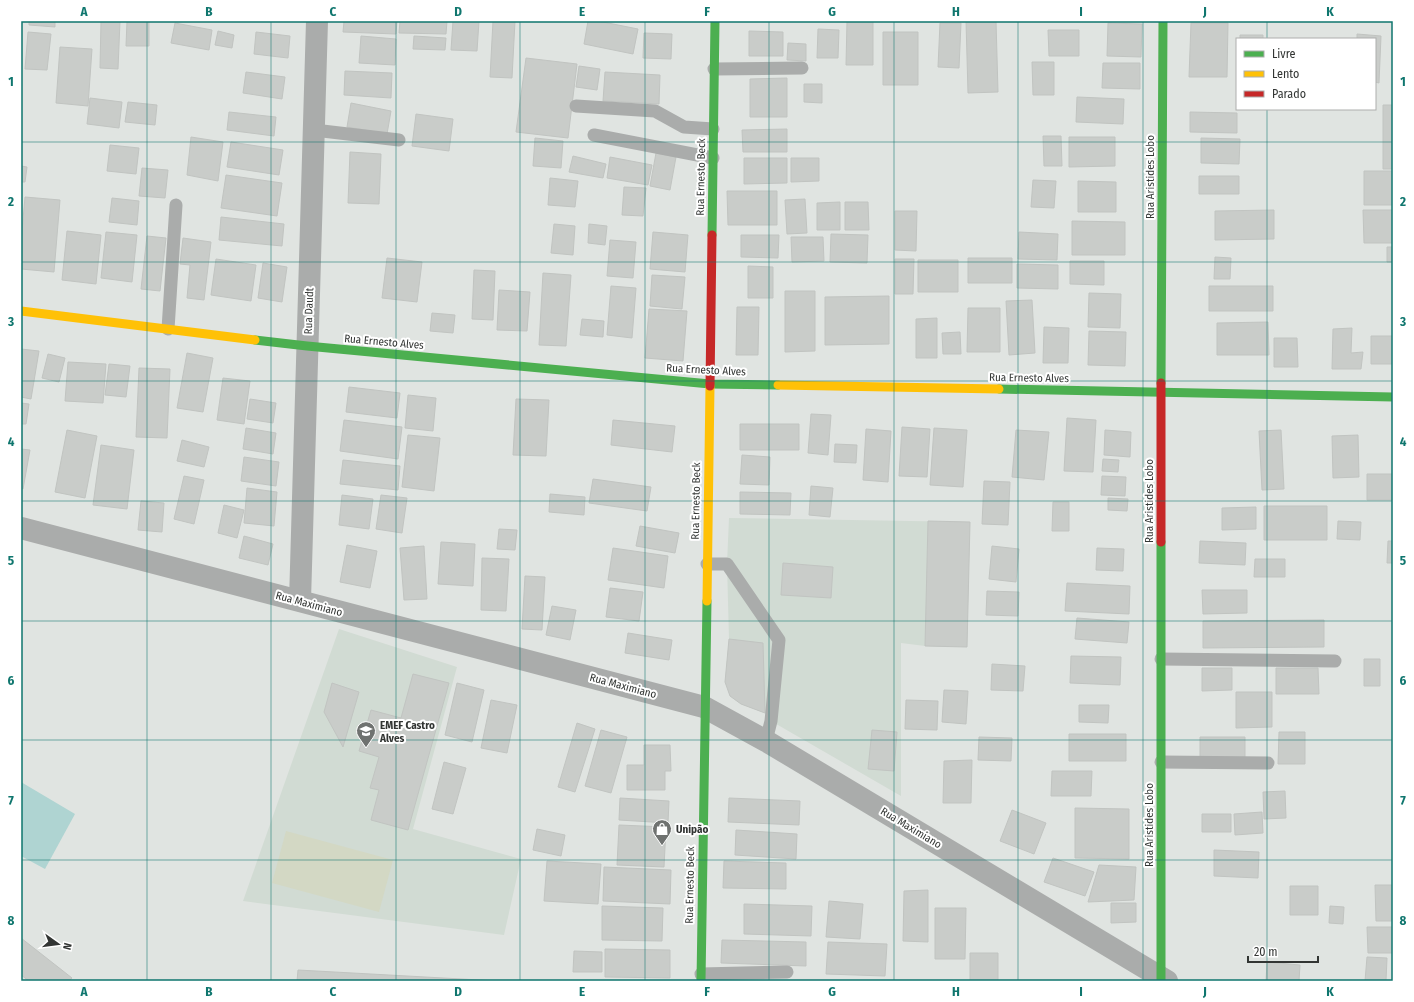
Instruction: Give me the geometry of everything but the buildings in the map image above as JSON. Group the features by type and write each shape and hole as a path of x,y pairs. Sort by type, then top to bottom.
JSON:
{"street":[{"name":"Rua Daudt","path":"300,601 317,21"},
{"name":"Rua Ernesto Beck","path":"701,977 715,21"},
{"name":"Rua Aristides Lobo","path":"1163,21 1161,392 1161,762 1163,980"},
{"name":"Rua Ernesto Alves","path":"21,311 308,346 710,384 1393,397"},
{"name":"Rua Maximiano","path":"21,528 704,707 766,741 1163,980"}],"lane":[{"path":"714,69 802,68"},
{"path":"576,106 655,111 684,126 713,129"},
{"path":"314,130 399,140"},
{"path":"594,135 713,158"},
{"path":"168,329 176,205"},
{"path":"706,564 727,564 779,640 771,721 766,741"},
{"path":"1161,659 1335,661"},
{"path":"1161,762 1268,763"},
{"path":"701,977 787,972"}],"shaded area":[{"path":"729,518 970,522 967,647 925,646 901,643 901,796 771,721 765,713 741,704 730,696 725,682 729,639 727,564"},
{"name":"EMEF Castro Alves","path":"339,629 457,667 413,829 521,859 504,935 243,901"}],"green space":[{"path":"286,831 393,860 379,912 272,883"}],"water":[{"path":"21,782 75,814 45,869 21,856"}],"traffic: fast":[{"path":"712,235 715,21"},
{"path":"1161,383 1163,21"},
{"path":"255,340 710,384 778,385"},
{"path":"999,389 1393,397"},
{"path":"1161,542 1161,981"},
{"path":"701,981 707,601"}],"traffic: slow":[{"path":"21,311 255,340"},
{"path":"778,385 999,389"},
{"path":"707,601 710,386"}],"traffic: jam":[{"path":"710,386 712,235"},
{"path":"1161,383 1161,542"}],"place":[{"name":"EMEF Castro Alves","path":"366,748"},
{"name":"Unipão","path":"662,846"}]}
